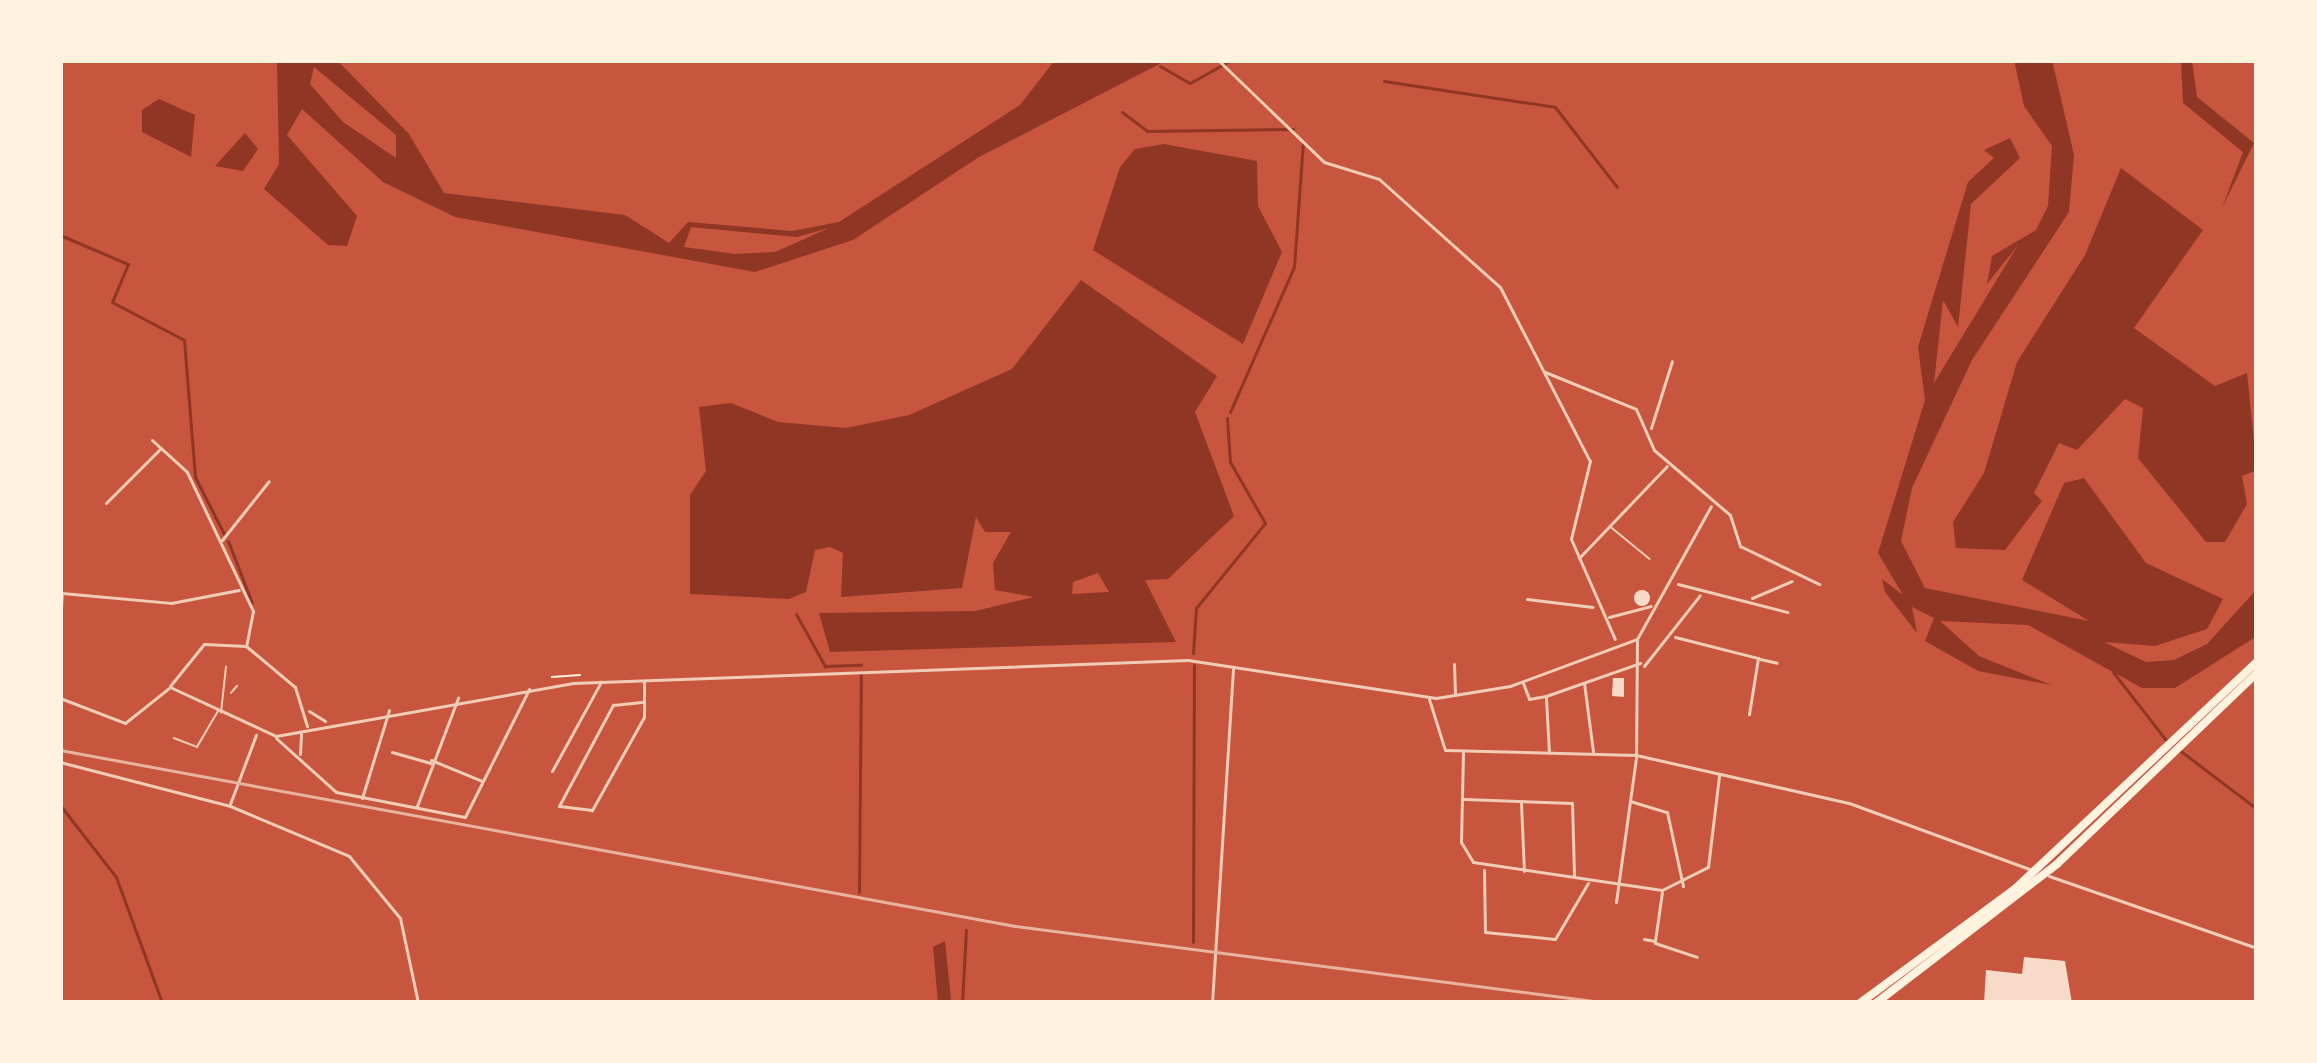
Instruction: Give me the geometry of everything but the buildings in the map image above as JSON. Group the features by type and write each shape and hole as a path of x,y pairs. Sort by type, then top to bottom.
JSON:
{"highway":[{"path":"2162,763 2257,662"},
{"path":"1876,1003 2021,890 2257,673"},
{"path":"1860,1003 2021,890"}],"street":[{"path":"1217,60 1324,162 1379,179 1411,219 1487,272 1590,461 1569,528 1595,607 1616,640"},
{"path":"1650,429 1672,361"},
{"path":"1543,371 1636,409 1668,465 1711,506 1730,515 1740,546 1794,581 1820,584"},
{"path":"152,440 162,447 220,542 254,621 246,646"},
{"path":"106,503 162,447"},
{"path":"1579,558 1668,465"},
{"path":"220,542 269,481"},
{"path":"1616,902 1636,754 1642,665 1637,639 1653,606 1676,584 1711,506"},
{"path":"1750,598 1794,581"},
{"path":"1676,584 1702,593 1750,598 1786,611"},
{"path":"60,627 62,592 171,603 240,590"},
{"path":"1522,682 1528,699 1642,665 1675,637 1702,593"},
{"path":"1526,599 1595,607"},
{"path":"1606,619 1653,606"},
{"path":"1675,637 1778,663"},
{"path":"170,687 257,734 276,736 389,708 602,681 1233,665 1429,698 1522,682 1616,640 1637,639"},
{"path":"60,698 124,723 170,687 204,644 246,646 290,680 307,710 325,721"},
{"path":"1749,715 1758,658"},
{"path":"1454,664 1455,696"},
{"path":"1212,1003 1223,938 1233,665"},
{"path":"644,680 644,703 590,812 559,806 613,705 644,703"},
{"path":"552,771 602,681"},
{"path":"1584,682 1593,753"},
{"path":"276,736 336,792 465,817 530,688"},
{"path":"1546,696 1549,753"},
{"path":"416,807 458,698"},
{"path":"1429,698 1438,744 1462,752 1636,754 1849,803 2257,947"},
{"path":"362,799 389,708"},
{"path":"300,756 307,710"},
{"path":"230,806 237,776 257,734"},
{"path":"392,752 484,782"},
{"path":"1462,752 1461,842 1485,868 1662,890 1684,888 1710,863 1720,772"},
{"path":"60,762 230,806 371,876 400,918 418,1003"},
{"path":"1463,799 1574,806 1574,879"},
{"path":"1630,800 1666,812 1684,888"},
{"path":"1520,801 1524,873"},
{"path":"1485,868 1481,929 1548,939 1565,931 1589,881"},
{"path":"1655,941 1662,890"},
{"path":"1644,940 1697,957"}],"lane":[{"path":"1611,526 1650,560"},
{"path":"226,667 228,696"},
{"path":"174,738 197,747 238,686"}],"shaded area":[{"path":"277,60 337,60 409,134 444,193 625,215 669,243 688,222 792,231 839,222 1020,105 1055,60 1167,60 979,157 853,240 755,272 455,217 383,182 302,109 287,135 357,216 347,246 328,245 264,189 279,164","holes":["314,67 396,135 396,158 343,122 310,84","691,227 797,237 829,228 775,252 735,254 684,247"]},
{"path":"2014,60 2052,60 2074,155 2069,212 1972,360 1912,488 1901,541 1925,588 2089,621 2022,580 2064,483 2084,478 2146,563 2223,599 2207,629 2155,646 2104,642 2146,662 2174,660 2207,644 2257,589 2257,636 2175,688 2142,688 2028,625 1940,621 1979,656 2051,685 1978,671 1925,641 1934,618 1912,607 1917,633 1885,592 1882,579 1903,595 1878,553 1925,400 1918,347 1968,182 1994,158 1984,150 2010,138 2020,158 1971,204 1958,327 1943,300 1934,383 2018,245 1987,284 1992,256 2036,230 2048,206 2052,146 2024,106"},
{"path":"2181,60 2192,60 2197,97 2254,143 2222,208 2243,152 2183,103"},
{"path":"159,99 195,115 191,157 142,132 142,110"},
{"path":"245,133 258,149 243,171 215,166"},
{"path":"1164,144 1257,161 1258,206 1282,252 1243,344 1093,250 1120,167 1135,149"},
{"path":"2121,168 2203,230 2134,328 2215,386 2247,373 2257,470 2242,476 2247,504 2225,542 2206,542 2138,458 2143,408 2125,399 2077,450 2059,443 2034,493 2042,501 2005,550 1956,548 1953,522 1984,473 2017,362 2085,255"},
{"path":"1081,280 1217,376 1195,412 1234,516 1168,579 1145,580 1176,642 830,652 819,613 975,611 1034,597 995,590 993,563 1011,532 985,532 976,517 962,588 841,597 843,553 830,547 815,550 806,592 789,599 690,594 690,495 706,471 699,407 731,403 778,422 846,428 909,415 1012,369","holes":["1098,573 1109,592 1072,594 1073,582"]},
{"path":"945,941 951,1000 938,1003 933,947"}],"waterway":[{"path":"1160,66 1190,83 1231,60"},
{"path":"1384,81 1555,107 1617,187"},
{"path":"1122,112 1147,131 1293,129"},
{"path":"1230,412 1294,267 1303,142"},
{"path":"60,235 128,264 112,302 184,340 195,477 224,534"},
{"path":"1193,653 1196,608 1265,523 1230,462 1227,418"},
{"path":"228,541 252,603"},
{"path":"796,614 825,666 861,665"},
{"path":"1193,942 1194,665"},
{"path":"2113,672 2166,740"},
{"path":"859,892 861,674"},
{"path":"2178,749 2257,809"},
{"path":"60,805 116,877 162,1003"},
{"path":"962,1003 966,930"}],"railway":[{"path":"60,750 1015,926 1609,1003"}]}
